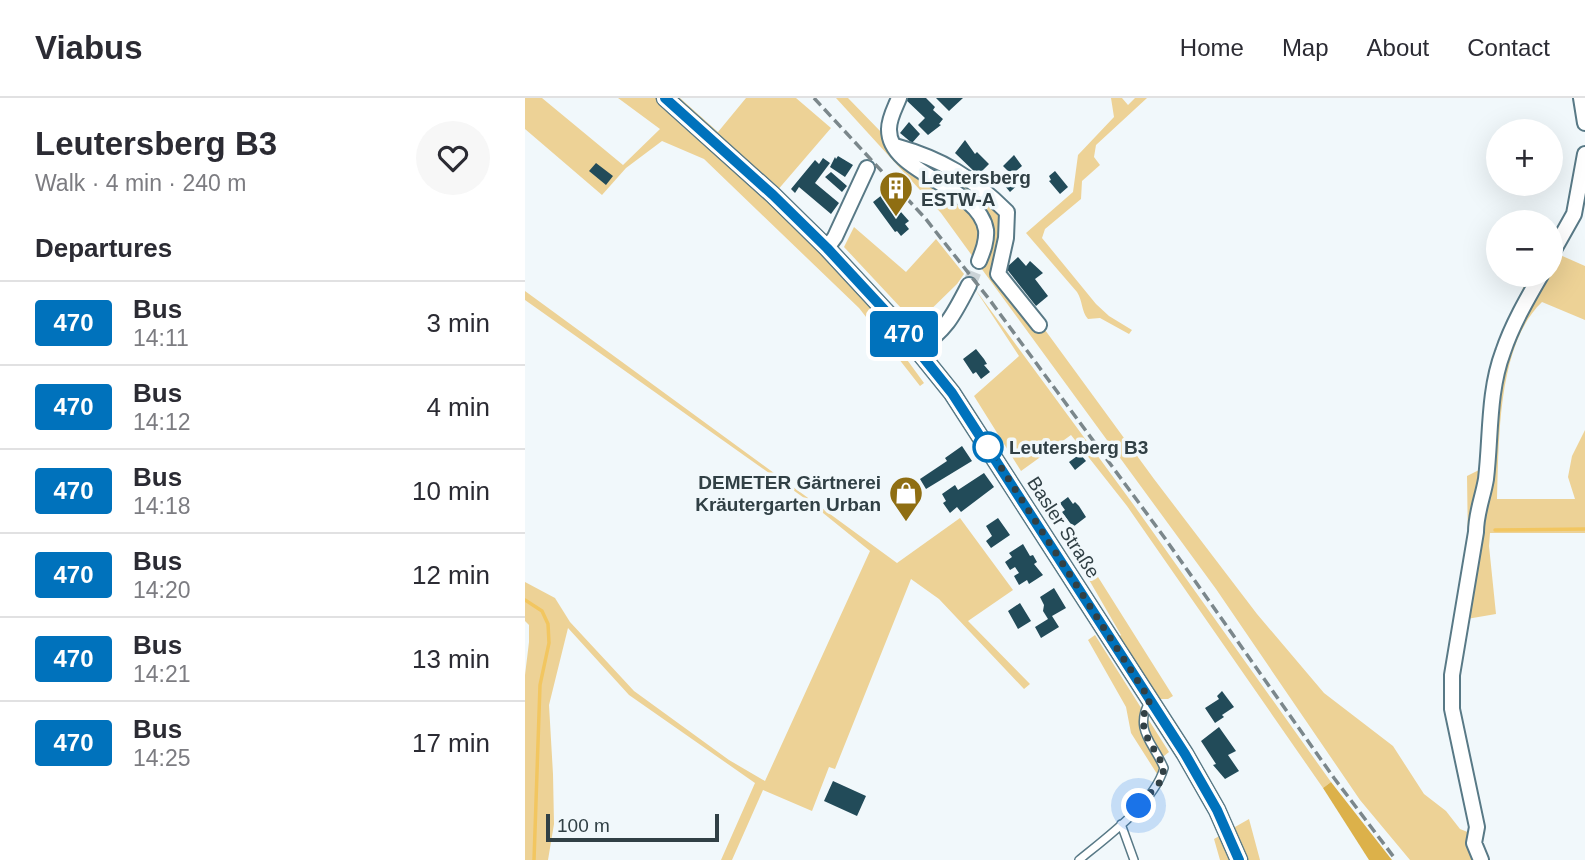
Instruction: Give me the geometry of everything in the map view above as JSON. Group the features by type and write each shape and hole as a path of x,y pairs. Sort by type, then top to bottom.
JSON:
{"street":[{"name":"Basler Straße","path":"665,98 773,195 866,288 958,401 1185,754 1217,810 1239,860"},
{"path":"899,98 889,127 895,146 908,162 977,209 986,229 986,240 979,261"},
{"path":"1581,98 1585,123"},
{"path":"895,146 930,156 983,188 1007,212 1006,238 998,274 1039,325"},
{"path":"1563,234 1574,214 1585,154"},
{"path":"827,248 835,237 867,168"},
{"path":"917,350 939,335 954,315 969,285"},
{"path":"1481,860 1474,844 1477,827 1452,709 1452,675 1476,531 1476,513 1485,482 1496,378 1503,352 1534,287"}],"lane":[{"path":"1079,860 1121,824 1161,781 1164,768 1143,728 1144,710 1150,700"},
{"path":"1121,824 1133,860"}],"shaded area":[{"path":"525,98 542,98 623,165 660,129 618,98 680,98 718,132 746,98 796,98 831,128 770,199 822,250 890,327 886,331 924,383 920,386 859,308 704,159 662,141 626,168 602,195 525,129"},
{"path":"836,98 848,98 882,133 889,151 900,164 970,209 980,227 973,257 941,213"},
{"path":"1111,98 1122,98 1128,105 1135,98 1147,98 1096,145 1094,157 1100,165 1082,181 1081,199 1045,229 1042,238 1096,304 1109,316 1132,330 1129,334 1100,318 1088,319 1077,292 1026,233 1073,192 1078,155 1114,117"},
{"path":"912,158 977,186 1001,215 996,263 1154,479 1257,614 1324,693 1393,746 1424,794 1446,811 1460,829 1480,837 1487,860 1410,860 1360,800 1216,589 981,268 990,246 991,228 986,213 976,200 962,189"},
{"path":"854,227 906,272 936,239 964,274 916,324 844,247"},
{"path":"1563,256 1585,266 1585,320 1542,302 1527,320 1516,343 1503,395 1497,499 1575,499 1568,477 1572,456 1585,430 1585,533 1490,533 1496,614 1455,621 1468,545 1467,476 1483,468 1493,366 1523,287 1563,287"},
{"path":"975,289 1133,504 1331,782 1323,788 1127,506 1071,435 1021,471 974,396 1019,356"},
{"path":"525,291 897,563 960,518 1013,590 968,621 1030,684 1024,689 939,599 911,579 835,769 829,767 812,811 763,790 732,860 721,860 755,783 629,695 568,628 549,705 554,824 548,860 525,860 525,675 529,625 525,621 525,582 555,598 570,622 634,691 729,760 765,781 870,551 807,500 525,300"},
{"path":"1076,542 1173,696 1168,699 1152,699 1116,639 1121,635 1070,547"},
{"path":"1095,635 1169,752 1159,760 1159,777 1131,733 1126,707 1088,640"},
{"path":"1331,782 1392,860 1369,860 1323,788"},
{"path":"1249,819 1260,860 1220,860 1214,839"}],"building":[{"path":"904,98 926,98 935,107 933,110 943,119 939,124 941,125 928,135 918,125 925,118"},
{"path":"936,98 963,98 949,111"},
{"path":"909,122 920,134 912,143 900,133"},
{"path":"965,140 975,154 977,152 989,164 978,175 955,153"},
{"path":"1014,155 1022,166 1016,171 1023,180 1010,192 999,179 1008,171 1003,166"},
{"path":"838,156 853,165 845,177 830,167"},
{"path":"823,158 830,163 815,183 839,203 831,214 799,187 795,193 791,189 815,160 819,164"},
{"path":"596,163 613,176 606,185 589,171"},
{"path":"1055,171 1068,187 1060,194 1049,181 1049,176"},
{"path":"831,172 847,186 842,192 825,177"},
{"name":"Leutersberg ESTW-A","path":"882,195 898,215 901,212 909,221 905,224 909,229 901,236 873,202"},
{"path":"1018,257 1026,266 1030,261 1043,273 1035,279 1048,296 1036,306 1006,268"},
{"path":"976,349 990,372 981,379 976,372 973,374 963,359"},
{"path":"962,446 972,461 926,489 920,479 947,461 945,458"},
{"path":"1080,454 1086,461 1075,470 1069,462"},
{"path":"984,473 994,487 961,512 957,507 950,513 943,503 946,501 942,494 955,485 958,490"},
{"path":"1068,497 1073,504 1075,502 1079,506 1086,517 1073,527 1062,512 1065,510 1060,503"},
{"path":"998,518 1010,535 991,548 986,541 992,536 986,526"},
{"path":"1023,544 1030,556 1033,555 1037,562 1034,564 1043,575 1029,584 1027,580 1019,585 1014,576 1019,573 1015,567 1010,570 1005,562 1012,557 1009,553"},
{"path":"1054,588 1066,608 1052,616 1059,627 1041,638 1035,627 1048,619 1040,597"},
{"path":"1020,603 1031,621 1018,629 1008,611"},
{"path":"1222,691 1234,707 1215,723 1205,708 1219,699 1217,696"},
{"path":"1219,727 1236,751 1228,755 1239,771 1225,779 1213,765 1216,764 1201,741"},
{"path":"833,781 866,796 857,816 824,801"}],"waterway":[{"path":"1495,530 1585,529"},
{"path":"525,600 542,611 548,624 549,643 540,685 534,860"}],"tunnel":[{"path":"969,285 979,261"}],"railway":[{"path":"814,98 925,218 989,299 1396,860"}],"bus line":[{"name":"470","path":"665,98 773,195 866,288 952,393 1185,754 1217,810 1239,860"}],"place":[{"name":"Leutersberg ESTW-A","path":"896,218"},
{"name":"Leutersberg B3","path":"988,447"},
{"name":"DEMETER Gärtnerei Kräutergarten Urban","path":"906,523"}],"route":[{"path":"988,447 1150,700 1144,710 1143,728 1164,768 1161,781 1139,806"}]}
